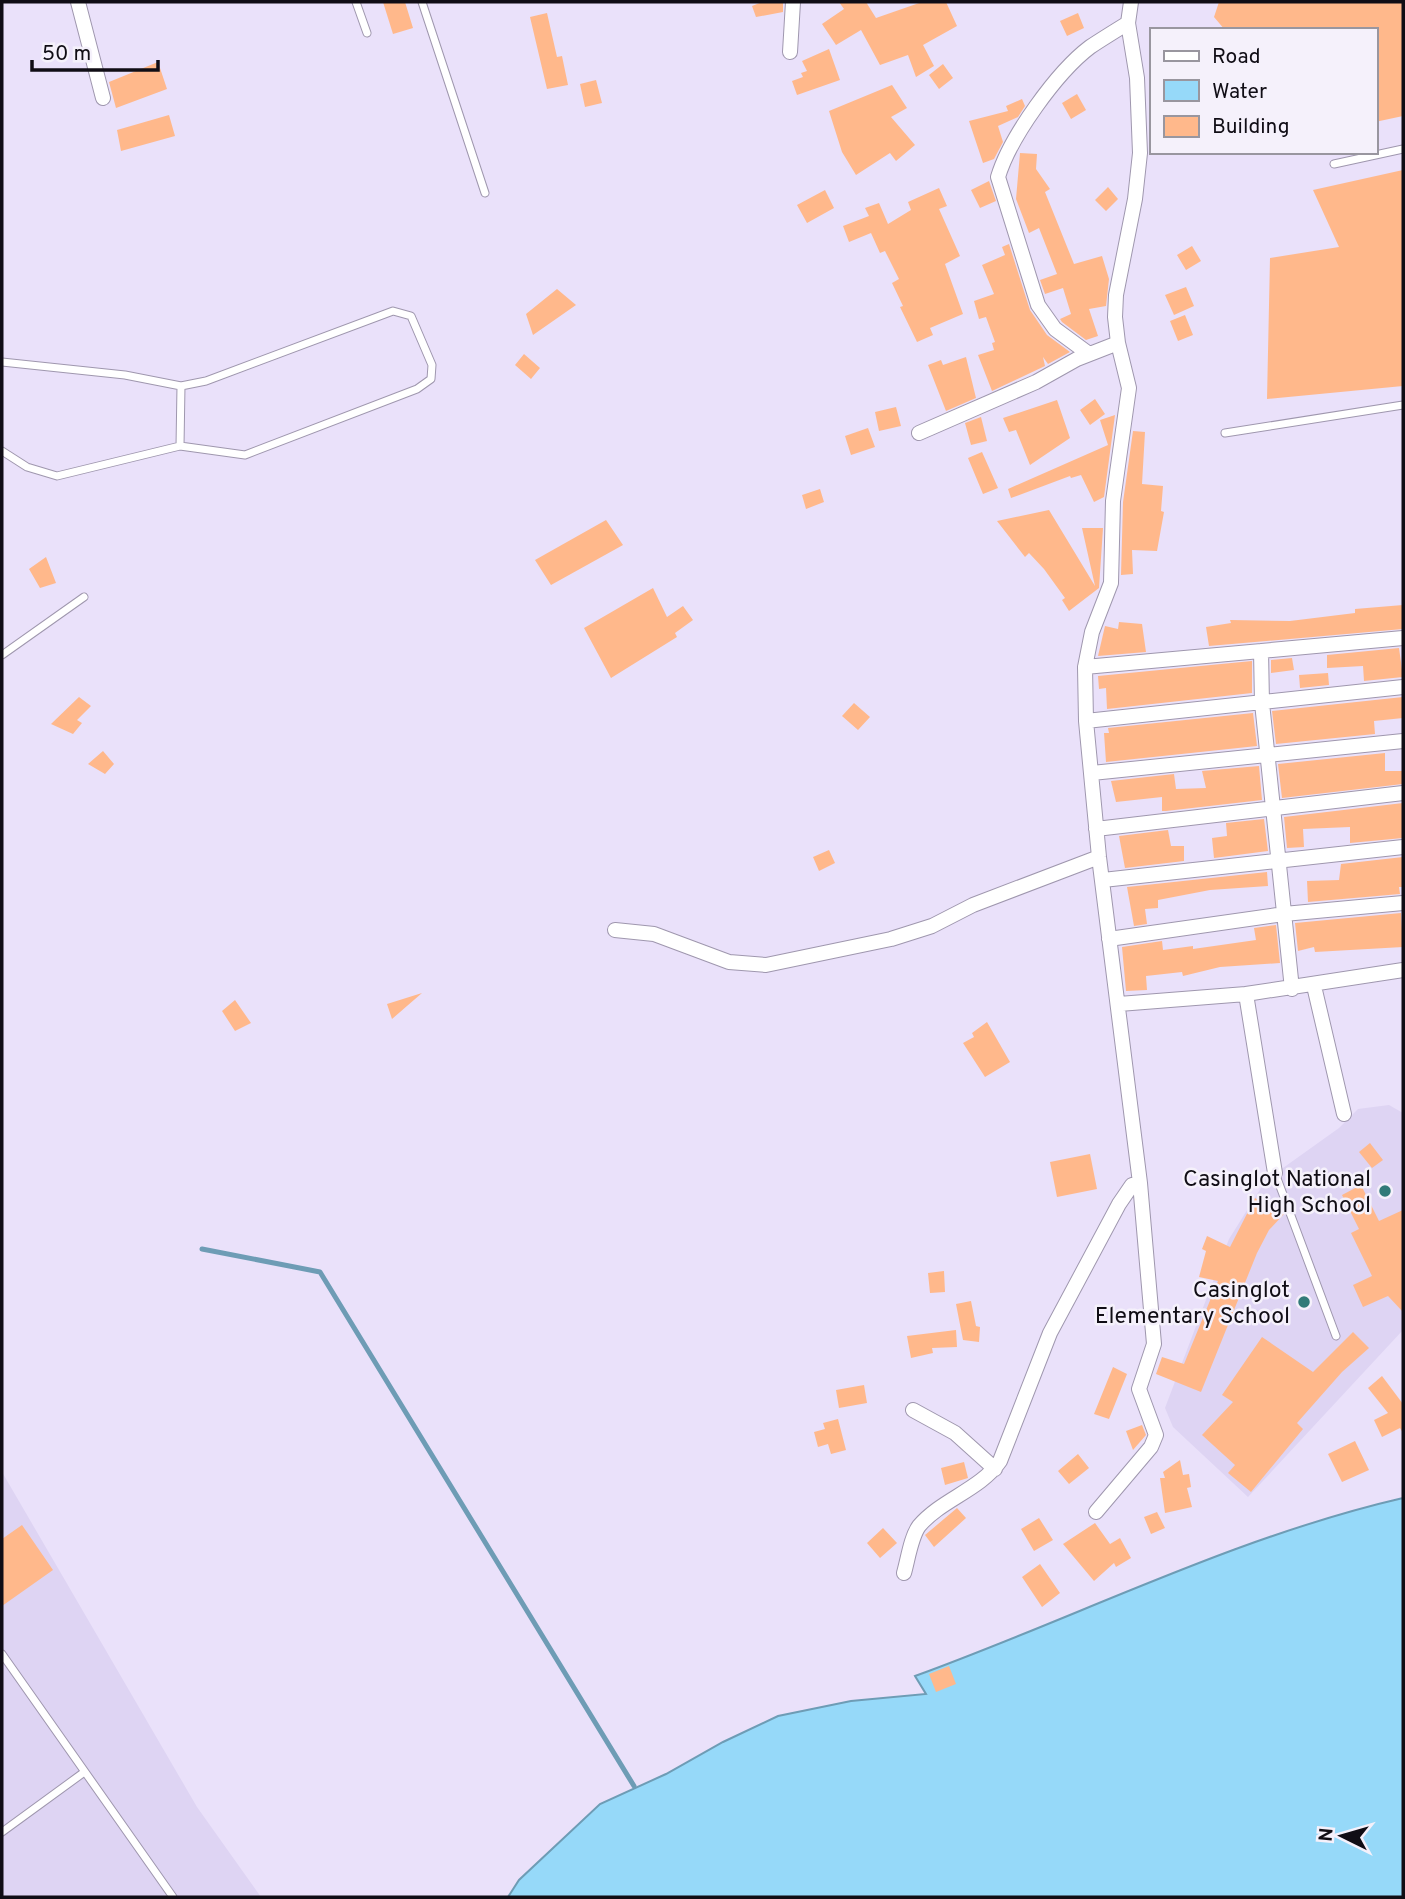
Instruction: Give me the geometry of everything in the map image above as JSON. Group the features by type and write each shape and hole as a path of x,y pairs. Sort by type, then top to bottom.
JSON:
{"street":[{"path":"78,2 103,98"},
{"path":"790,52 793,2"},
{"path":"1096,1512 1151,1447 1156,1435 1139,1390 1154,1344 1140,1183 1096,829 1086,721 1085,667 1092,632 1110,591 1113,501 1129,388 1118,343 1115,295 1135,199 1140,153 1137,78 1128,23 1131,2"},
{"path":"1090,354 1055,329 1038,305 998,177 1004,158 1065,73 1088,49 1128,23"},
{"path":"919,433 1037,382 1090,354 1118,343"},
{"path":"1085,667 1403,638"},
{"path":"1261,651 1262,703 1292,989"},
{"path":"1086,721 1403,687"},
{"path":"1092,773 1269,757 1403,741"},
{"path":"1096,829 1403,793"},
{"path":"1102,880 1403,847"},
{"path":"615,930 654,934 729,962 766,965 891,939 932,926 973,905 1099,857"},
{"path":"1109,939 1284,914 1403,904"},
{"path":"1119,1004 1292,989 1403,970"},
{"path":"1314,986 1344,1114"},
{"path":"1246,994 1275,1173"},
{"path":"904,1573 918,1528 951,1498 995,1468 1050,1333 1119,1204 1132,1185 1140,1183"},
{"path":"913,1410 955,1433 995,1468"}],"lane":[{"path":"356,2 367,33"},
{"path":"422,2 485,193"},
{"path":"1335,164 1403,149"},
{"path":"2,362 125,375 181,386 206,381 393,312 411,316 432,365 431,379 417,389 244,455 180,446 57,476 27,467 2,451"},
{"path":"180,446 181,386"},
{"path":"1225,433 1403,405"},
{"path":"2,655 84,597"},
{"path":"1275,1173 1336,1336"},
{"path":"2,1654 4,1664 169,1896"},
{"path":"2,1832 83,1773"}],"shaded area":[{"name":"Casinglot Elementary School","path":"1389,1105 1403,1113 1403,1330 1248,1497 1173,1427 1165,1408 1229,1239 1266,1180 1339,1128 1358,1109"},
{"path":"2,1472 197,1807 261,1897 2,1897"}],"water":[{"path":"1403,1498 1403,1897 508,1897 519,1880 600,1804 666,1774 723,1742 778,1716 851,1701 926,1694 915,1676 1217,1556 1340,1514"}],"building":[{"path":"383,2 405,2 413,28 393,34"},
{"path":"762,2 783,2 783,12 756,17 752,6"},
{"path":"839,2 866,2 876,18 922,2 946,2 957,26 923,45 934,66 916,77 908,55 880,65 861,30 836,45 822,24 844,9"},
{"path":"1219,2 1403,2 1403,116 1377,122 1377,28 1223,28 1214,17"},
{"path":"547,13 557,57 562,56 568,85 547,89 530,17"},
{"path":"1078,13 1084,28 1067,36 1060,21"},
{"path":"829,49 840,80 797,95 792,81 803,77 801,73 807,71 802,61"},
{"path":"158,62 167,89 116,108 109,82"},
{"path":"943,64 953,78 939,89 929,75"},
{"path":"596,80 602,103 585,107 580,84"},
{"path":"892,85 907,108 891,117 915,145 896,161 890,153 856,175 842,152 829,111"},
{"path":"1077,94 1086,110 1071,119 1062,103"},
{"path":"1022,99 1025,106 1018,117 998,126 1003,142 994,159 983,163 969,121 1008,111 1006,106"},
{"path":"169,115 175,136 121,151 117,130"},
{"path":"1020,153 1037,154 1036,169 1050,189 1045,192 1074,264 1102,256 1109,279 1106,306 1089,309 1098,336 1086,340 1062,322 1060,319 1071,314 1063,288 1045,294 1040,280 1057,274 1039,228 1029,233 1016,199"},
{"path":"1403,170 1403,386 1267,399 1270,258 1339,247 1313,190"},
{"path":"989,181 996,201 980,208 971,190"},
{"path":"1108,187 1118,199 1106,211 1095,200"},
{"path":"939,188 947,206 939,209 960,256 945,264 963,314 930,328 933,335 917,342 900,307 903,306 892,283 899,279 885,251 880,253 871,233 849,242 843,226 869,216 865,208 879,203 888,224 911,210 908,202"},
{"path":"825,190 834,208 807,223 797,205"},
{"path":"1009,244 1030,310 1047,335 1070,352 1048,364 1043,357 1045,366 992,391 978,355 994,350 992,343 995,342 986,317 979,319 974,301 994,294 982,265 1005,255 1002,247"},
{"path":"1192,246 1201,261 1186,270 1177,255"},
{"path":"1186,287 1194,306 1174,315 1165,295"},
{"path":"557,289 576,305 533,335 526,314"},
{"path":"1185,315 1193,335 1178,341 1170,321"},
{"path":"524,354 540,368 531,379 515,365"},
{"path":"966,357 976,398 946,411 928,365 941,360 943,365"},
{"path":"1095,399 1105,414 1090,425 1080,410"},
{"path":"1057,400 1070,438 1030,465 1016,430 1009,432 1003,418"},
{"path":"896,407 901,426 879,431 875,412"},
{"path":"1115,415 1104,497 1094,502 1081,475 1070,476 1011,498 1008,489 1108,445 1100,420"},
{"path":"981,417 987,441 971,445 965,423"},
{"path":"868,428 875,447 851,455 845,436"},
{"path":"1133,431 1145,432 1142,484 1163,486 1161,511 1164,512 1157,551 1132,550 1133,574 1121,575 1123,502"},
{"path":"982,452 998,488 983,494 968,458"},
{"path":"820,489 824,502 806,509 802,495"},
{"path":"1049,510 1095,586 1082,528 1103,528 1099,588 1069,611 1062,600 1065,598 1044,569 1029,553 1025,557 997,521"},
{"path":"606,520 623,545 551,585 535,560"},
{"path":"46,557 56,583 40,588 29,569"},
{"path":"653,588 667,617 683,606 693,620 675,633 677,637 611,678 584,628"},
{"path":"1403,605 1403,629 1209,646 1206,627 1231,623 1230,620 1290,621 1355,613 1355,609"},
{"path":"1119,622 1142,624 1146,652 1098,656 1105,626 1118,629"},
{"path":"1399,648 1403,677 1364,681 1363,666 1327,668 1327,655"},
{"path":"1292,658 1294,670 1271,673 1271,660"},
{"path":"1252,661 1252,693 1107,709 1106,688 1099,689 1098,676"},
{"path":"1328,673 1329,685 1300,688 1299,675"},
{"path":"79,697 91,706 77,720 82,723 73,734 51,724"},
{"path":"1403,697 1403,718 1374,721 1375,734 1276,744 1272,711"},
{"path":"854,703 870,717 858,730 842,716"},
{"path":"1253,713 1257,746 1106,762 1104,733 1109,733 1108,728"},
{"path":"103,751 114,764 105,774 88,764"},
{"path":"1385,753 1385,771 1403,771 1403,784 1282,798 1278,764"},
{"path":"1259,766 1262,800 1166,811 1162,811 1162,797 1116,802 1111,781 1174,774 1176,789 1206,788 1202,771"},
{"path":"1403,803 1403,838 1350,843 1350,827 1303,829 1304,847 1287,848 1284,817"},
{"path":"1264,819 1268,851 1214,858 1212,838 1227,836 1226,823"},
{"path":"1168,830 1171,846 1184,846 1184,861 1125,868 1119,836"},
{"path":"829,850 835,863 819,871 813,857"},
{"path":"1403,857 1403,887 1399,887 1400,894 1308,902 1307,881 1339,880 1341,864"},
{"path":"1267,872 1268,886 1210,890 1158,900 1158,908 1145,909 1147,924 1134,926 1127,887"},
{"path":"1401,913 1403,947 1315,952 1314,947 1298,951 1295,923"},
{"path":"1276,925 1280,963 1220,967 1183,976 1182,972 1146,976 1147,990 1126,991 1122,947 1162,941 1163,950 1193,946 1193,949 1256,940 1254,928"},
{"path":"422,993 392,1019 387,1004"},
{"path":"235,1000 251,1023 235,1031 222,1011"},
{"path":"987,1022 1010,1062 985,1077 963,1043 974,1037 972,1033"},
{"path":"1370,1143 1383,1160 1372,1168 1359,1152"},
{"path":"1090,1154 1097,1189 1057,1197 1050,1162"},
{"path":"1361,1185 1379,1221 1403,1210 1403,1312 1388,1296 1363,1307 1353,1285 1372,1276 1351,1233 1359,1229 1342,1195"},
{"path":"1255,1198 1284,1214 1269,1230 1257,1253 1201,1392 1156,1374 1162,1357 1184,1364 1218,1281 1199,1277 1206,1251 1202,1249 1207,1236 1230,1247"},
{"path":"944,1271 945,1292 930,1293 928,1273"},
{"path":"971,1301 976,1326 980,1327 979,1342 963,1340 956,1304"},
{"path":"956,1330 957,1347 932,1348 933,1353 911,1358 907,1336"},
{"path":"1353,1332 1369,1348 1342,1372 1297,1423 1303,1429 1251,1492 1228,1473 1235,1465 1202,1435 1233,1402 1222,1395 1262,1337 1313,1372"},
{"path":"1113,1367 1127,1374 1109,1419 1094,1414"},
{"path":"1382,1376 1403,1404 1403,1433 1400,1428 1382,1437 1374,1420 1388,1413 1368,1388"},
{"path":"864,1385 867,1403 839,1408 836,1390"},
{"path":"838,1419 846,1450 831,1454 828,1444 818,1447 814,1432 825,1429 823,1423"},
{"path":"1142,1425 1146,1435 1133,1450 1126,1431"},
{"path":"1355,1441 1369,1470 1342,1482 1328,1454"},
{"path":"1078,1454 1089,1468 1069,1484 1058,1471"},
{"path":"1180,1460 1183,1475 1189,1474 1191,1487 1187,1488 1192,1507 1165,1513 1160,1478 1165,1478 1163,1472"},
{"path":"964,1462 968,1478 945,1485 941,1468"},
{"path":"957,1508 966,1518 934,1547 925,1535"},
{"path":"1157,1512 1165,1528 1151,1534 1144,1517"},
{"path":"1039,1518 1053,1540 1034,1551 1021,1529"},
{"path":"1095,1523 1110,1544 1120,1538 1131,1558 1116,1567 1114,1563 1094,1581 1063,1544"},
{"path":"22,1525 53,1570 2,1606 2,1539"},
{"path":"883,1528 897,1543 880,1558 867,1543"},
{"path":"1040,1564 1060,1593 1042,1607 1022,1577"},
{"path":"949,1666 956,1684 936,1692 929,1674"}],"waterway":[{"path":"202,1249 320,1272 634,1786"}],"place":[{"name":"Casinglot National High School","path":"1385,1191"},
{"name":"Casinglot Elementary School","path":"1304,1302"}]}
